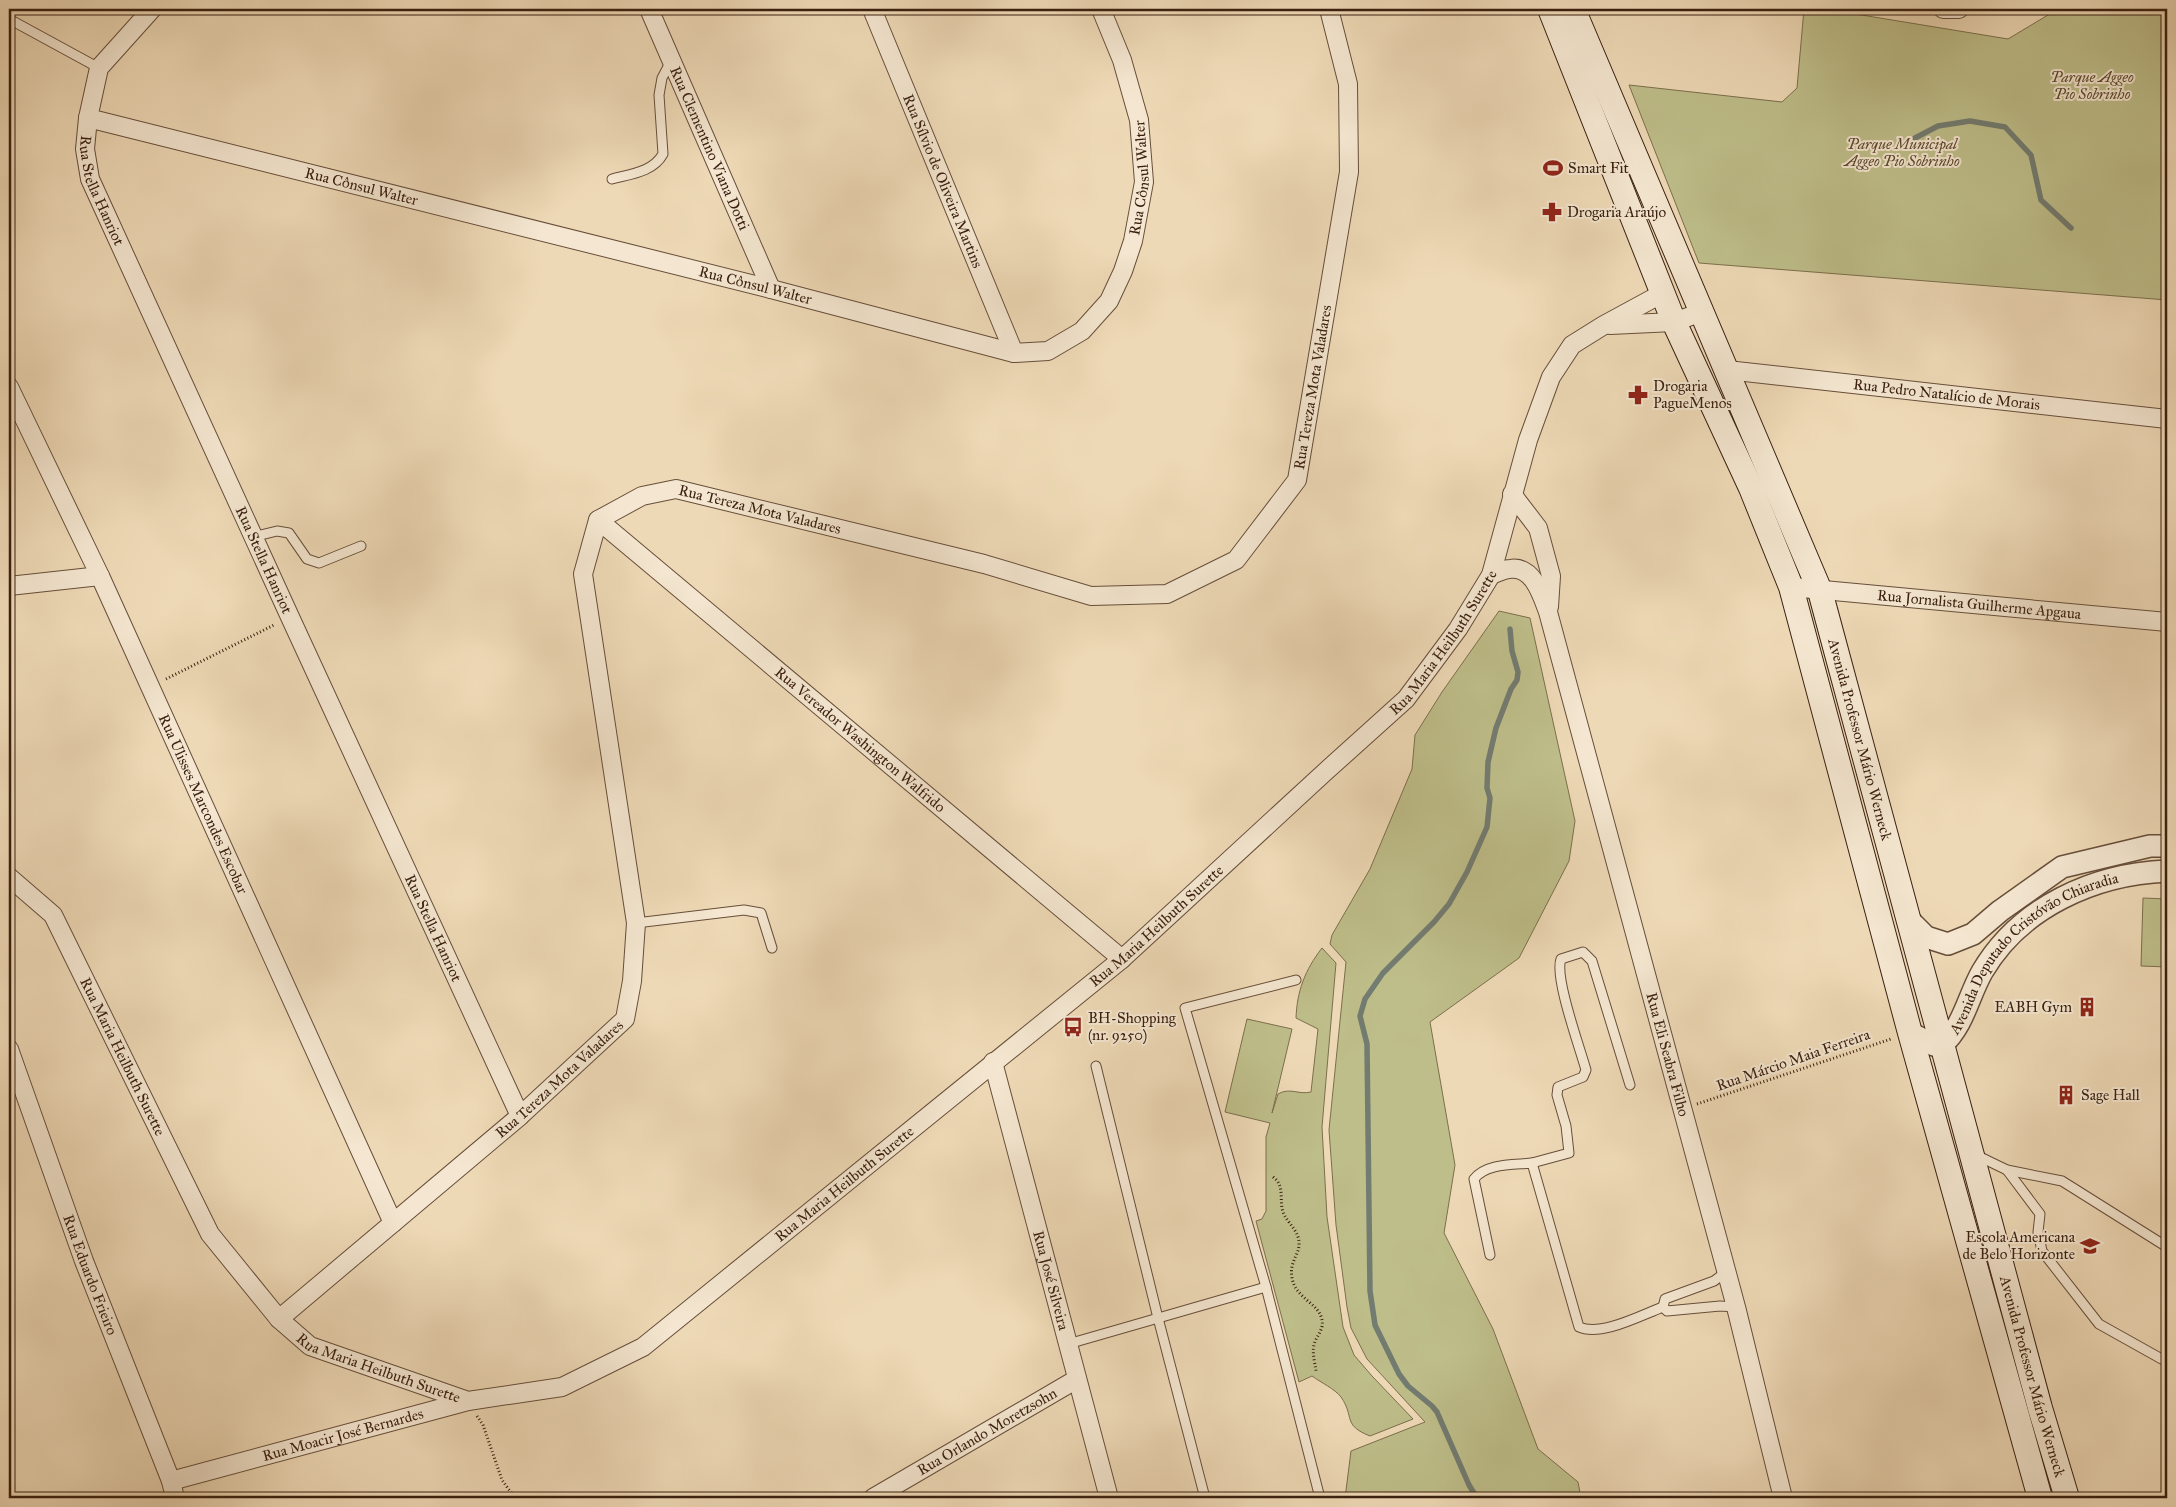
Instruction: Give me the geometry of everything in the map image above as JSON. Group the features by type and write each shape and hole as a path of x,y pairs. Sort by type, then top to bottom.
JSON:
{"main road":[{"name":"Avenida Professor Mário Werneck","path":"1550,9 1674,322 1751,488 1791,587 1910,1033 2040,1498"},
{"name":"Avenida Professor Mário Werneck","path":"1573,9 1728,370 1820,591 2040,1408 2067,1498"}],"street":[{"name":"Rua Stella Hanriot","path":"152,9 99,68 88,118 85,149 90,179 520,1116"},
{"name":"Rua Clementino Viana Dotti","path":"649,9 771,289"},
{"name":"Rua Sílvio de Oliveira Martins","path":"872,9 1014,353"},
{"name":"Rua Cônsul Walter","path":"88,118 771,289 1014,353 1048,351 1082,331 1109,301 1123,271 1133,241 1144,182 1139,120 1122,60 1101,9"},
{"name":"Rua Tereza Mota Valadares","path":"279,1319 520,1116 625,1019 632,981 636,923 583,574 598,520 642,496 676,489 984,564 1091,596 1167,594 1236,560 1297,480 1341,220 1349,172 1348,84 1329,9"},
{"path":"1943,9 1959,9"},
{"name":"Rua Maria Heilbuth Surette","path":"9,877 53,915 210,1234 279,1319 310,1346 468,1401 562,1387 643,1348 1122,959 1406,699 1458,629 1491,575 1528,440 1551,377 1572,345 1663,293"},
{"name":"Rua Maria Heilbuth Surette","path":"1604,325 1674,322 1702,312"},
{"name":"Rua Pedro Natalício de Morais","path":"1728,370 2167,419"},
{"name":"Rua Ulisses Marcondes Escobar","path":"9,387 100,576 393,1223"},
{"name":"Rua Eli Seabra Filho","path":"1512,494 1538,528 1551,576 1548,612"},
{"name":"Rua Vereador Washington Walfrido","path":"598,520 1122,959"},
{"name":"Rua Eli Seabra Filho","path":"1491,575 1512,568 1526,572 1538,586 1548,612 1736,1307 1782,1498"},
{"path":"9,586 100,576"},
{"name":"Rua Jornalista Guilherme Apgaua","path":"1791,587 2167,622"},
{"name":"Avenida Deputado Cristóvão Chiaradia","path":"1910,921 1926,937 1948,944 1973,934 2000,911 2062,867 2150,846 2167,846"},
{"name":"Avenida Deputado Cristóvão Chiaradia","path":"1910,1033 1934,1045 1942,1045 1954,1033 1982,972 2010,936 2043,907 2083,888 2142,872 2167,871"},
{"name":"Rua Eduardo Frieiro","path":"9,1049 84,1261 173,1490"},
{"name":"Rua José Silveira","path":"994,1062 1109,1498"},
{"name":"Rua Orlando Moretzsohn","path":"873,1498 1077,1380"},
{"name":"Rua Moacir José Bernardes","path":"173,1490 468,1401"}],"lane":[{"path":"9,19 99,68"},
{"path":"612,179 650,168 658,163 663,154 659,95 662,78 672,60"},
{"path":"253,537 277,531 289,534 307,559 319,563 361,546"},
{"path":"636,923 744,910 761,913 772,948"},
{"path":"1490,1255 1474,1179 1478,1173 1489,1168 1532,1163 1569,1153 1566,1126 1557,1095 1558,1087 1583,1077 1586,1070 1561,982 1559,965 1561,959 1584,952 1592,961 1630,1085"},
{"path":"1296,980 1185,1008 1266,1287 1320,1498"},
{"path":"1096,1066 1158,1318 1206,1498"},
{"path":"1972,1152 2007,1170 2062,1181 2167,1248"},
{"path":"1532,1163 1579,1327 1587,1330 1608,1328 1663,1307"},
{"path":"2007,1170 2040,1214 2038,1232 2042,1250 2099,1324 2167,1362"},
{"path":"1663,1307 1665,1299 1714,1281 1726,1272"},
{"path":"1068,1344 1266,1287"},
{"path":"1663,1307 1667,1311 1720,1306 1736,1307"}],"path":[{"path":"150,688 290,618"},
{"name":"Rua Márcio Maia Ferreira","path":"1682,1109 1910,1033"},
{"path":"1273,1177 1282,1189 1282,1209 1296,1231 1298,1239 1299,1247 1292,1263 1295,1287 1300,1295 1316,1308 1322,1321 1321,1332 1316,1338 1313,1348 1316,1371"},
{"path":"468,1401 483,1426 502,1480 515,1498"}],"green space":[{"name":"Parque Municipal Aggeo Pio Sobrinho","path":"1804,9 1825,9 2008,39 2058,9 2167,9 2167,300 1699,263 1629,85 1782,102 1797,88"},
{"path":"1499,611 1530,618 1575,821 1569,861 1519,958 1430,1022 1455,1165 1444,1233 1493,1329 1538,1449 1578,1482 1581,1498 1345,1498 1351,1451 1425,1422 1367,1359 1351,1328 1336,1225 1329,1130 1346,962 1330,944 1332,935 1370,869 1412,769 1415,735 1442,692"},
{"path":"2143,898 2167,899 2167,967 2141,966"},
{"path":"1322,948 1336,963 1322,1127 1327,1217 1343,1327 1354,1355 1413,1419 1370,1436 1361,1432 1352,1424 1345,1404 1335,1391 1312,1376 1299,1382 1256,1221 1262,1219 1266,1211 1266,1137 1270,1123 1225,1112 1247,1019 1292,1029 1272,1113 1278,1094 1286,1091 1311,1092 1318,1029 1296,1018 1298,999 1303,981 1311,964"}],"waterway":[{"path":"1915,138 1938,126 1970,121 2005,127 2031,155 2041,200 2071,228"},
{"path":"1477,1498 1469,1485 1437,1412 1408,1386 1399,1374 1375,1325 1370,1291 1367,1044 1360,1016 1365,999 1383,973 1434,922 1449,904 1467,872 1487,827 1490,798 1487,788 1488,762 1496,728 1511,689 1517,680 1518,672 1512,651 1510,629"}],"place":[{"name":"Smart Fit","path":"1553,168"},
{"name":"Drogaria Araújo","path":"1552,212"},
{"name":"Drogaria PagueMenos","path":"1638,395"},
{"name":"EABH Gym","path":"2087,1007"},
{"name":"BH-Shopping (nr. 9250)","path":"1073,1027"},
{"name":"Sage Hall","path":"2066,1095"},
{"name":"Escola Americana de Belo Horizonte","path":"2090,1246"}],"park label":[{"name":"Parque Aggeo Pio Sobrinho","path":"2092,86"}]}
